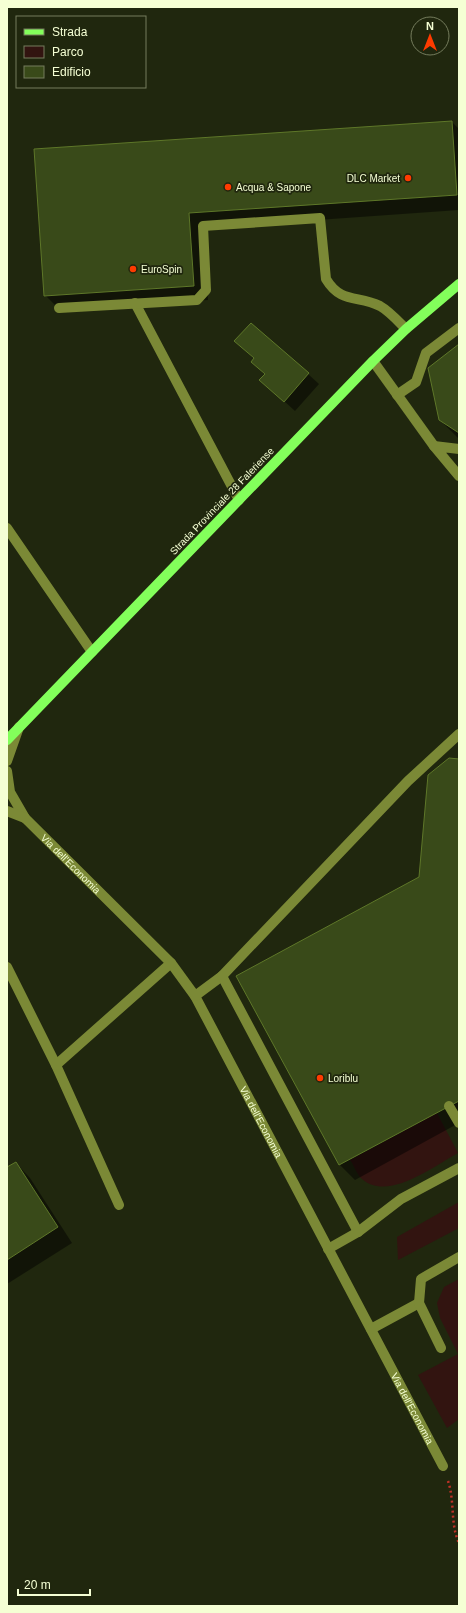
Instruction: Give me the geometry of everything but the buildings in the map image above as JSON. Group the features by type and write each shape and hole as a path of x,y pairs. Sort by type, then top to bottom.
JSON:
{"main road":[{"name":"Strada Provinciale 28 Faleriense","path":"7,740 373,361 406,329 459,284"}],"street":[{"path":"59,308 197,300 206,290 203,226 320,218 326,279 331,287 341,295 353,300 369,301 381,307 406,329"},
{"path":"135,303 239,500"},
{"path":"398,395 416,382 426,354 459,328"},
{"path":"373,361 434,446 459,476"},
{"path":"434,446 459,449"},
{"path":"7,528 92,652"},
{"path":"7,761 20,727"},
{"path":"195,996 222,976 408,782 459,734"},
{"path":"7,771 8,792 25,818"},
{"path":"7,811 25,818"},
{"name":"Via dell'Economia","path":"25,818 171,963 195,996 443,1466"},
{"path":"56,1065 171,963"},
{"path":"7,967 56,1065 119,1205"},
{"path":"222,976 358,1232"},
{"path":"449,1106 459,1123"},
{"path":"328,1249 358,1232 401,1199 459,1168"},
{"path":"441,1348 419,1303 422,1279 459,1257"},
{"path":"370,1329 419,1303"}],"path":[{"path":"443,1466 452,1493 451,1509 459,1543"}],"green space":[{"path":"437,1113 458,1153 411,1180 397,1184 385,1186 373,1185 360,1177 350,1160"},
{"path":"459,1202 459,1228 398,1260 397,1237"},
{"path":"459,1279 459,1419 447,1428 418,1375 458,1354 440,1318 437,1303 444,1287"}],"place":[{"name":"DLC Market","path":"408,178"},
{"name":"Acqua & Sapone","path":"228,187"},
{"name":"EuroSpin","path":"133,269"},
{"name":"Loriblu","path":"320,1078"}]}
